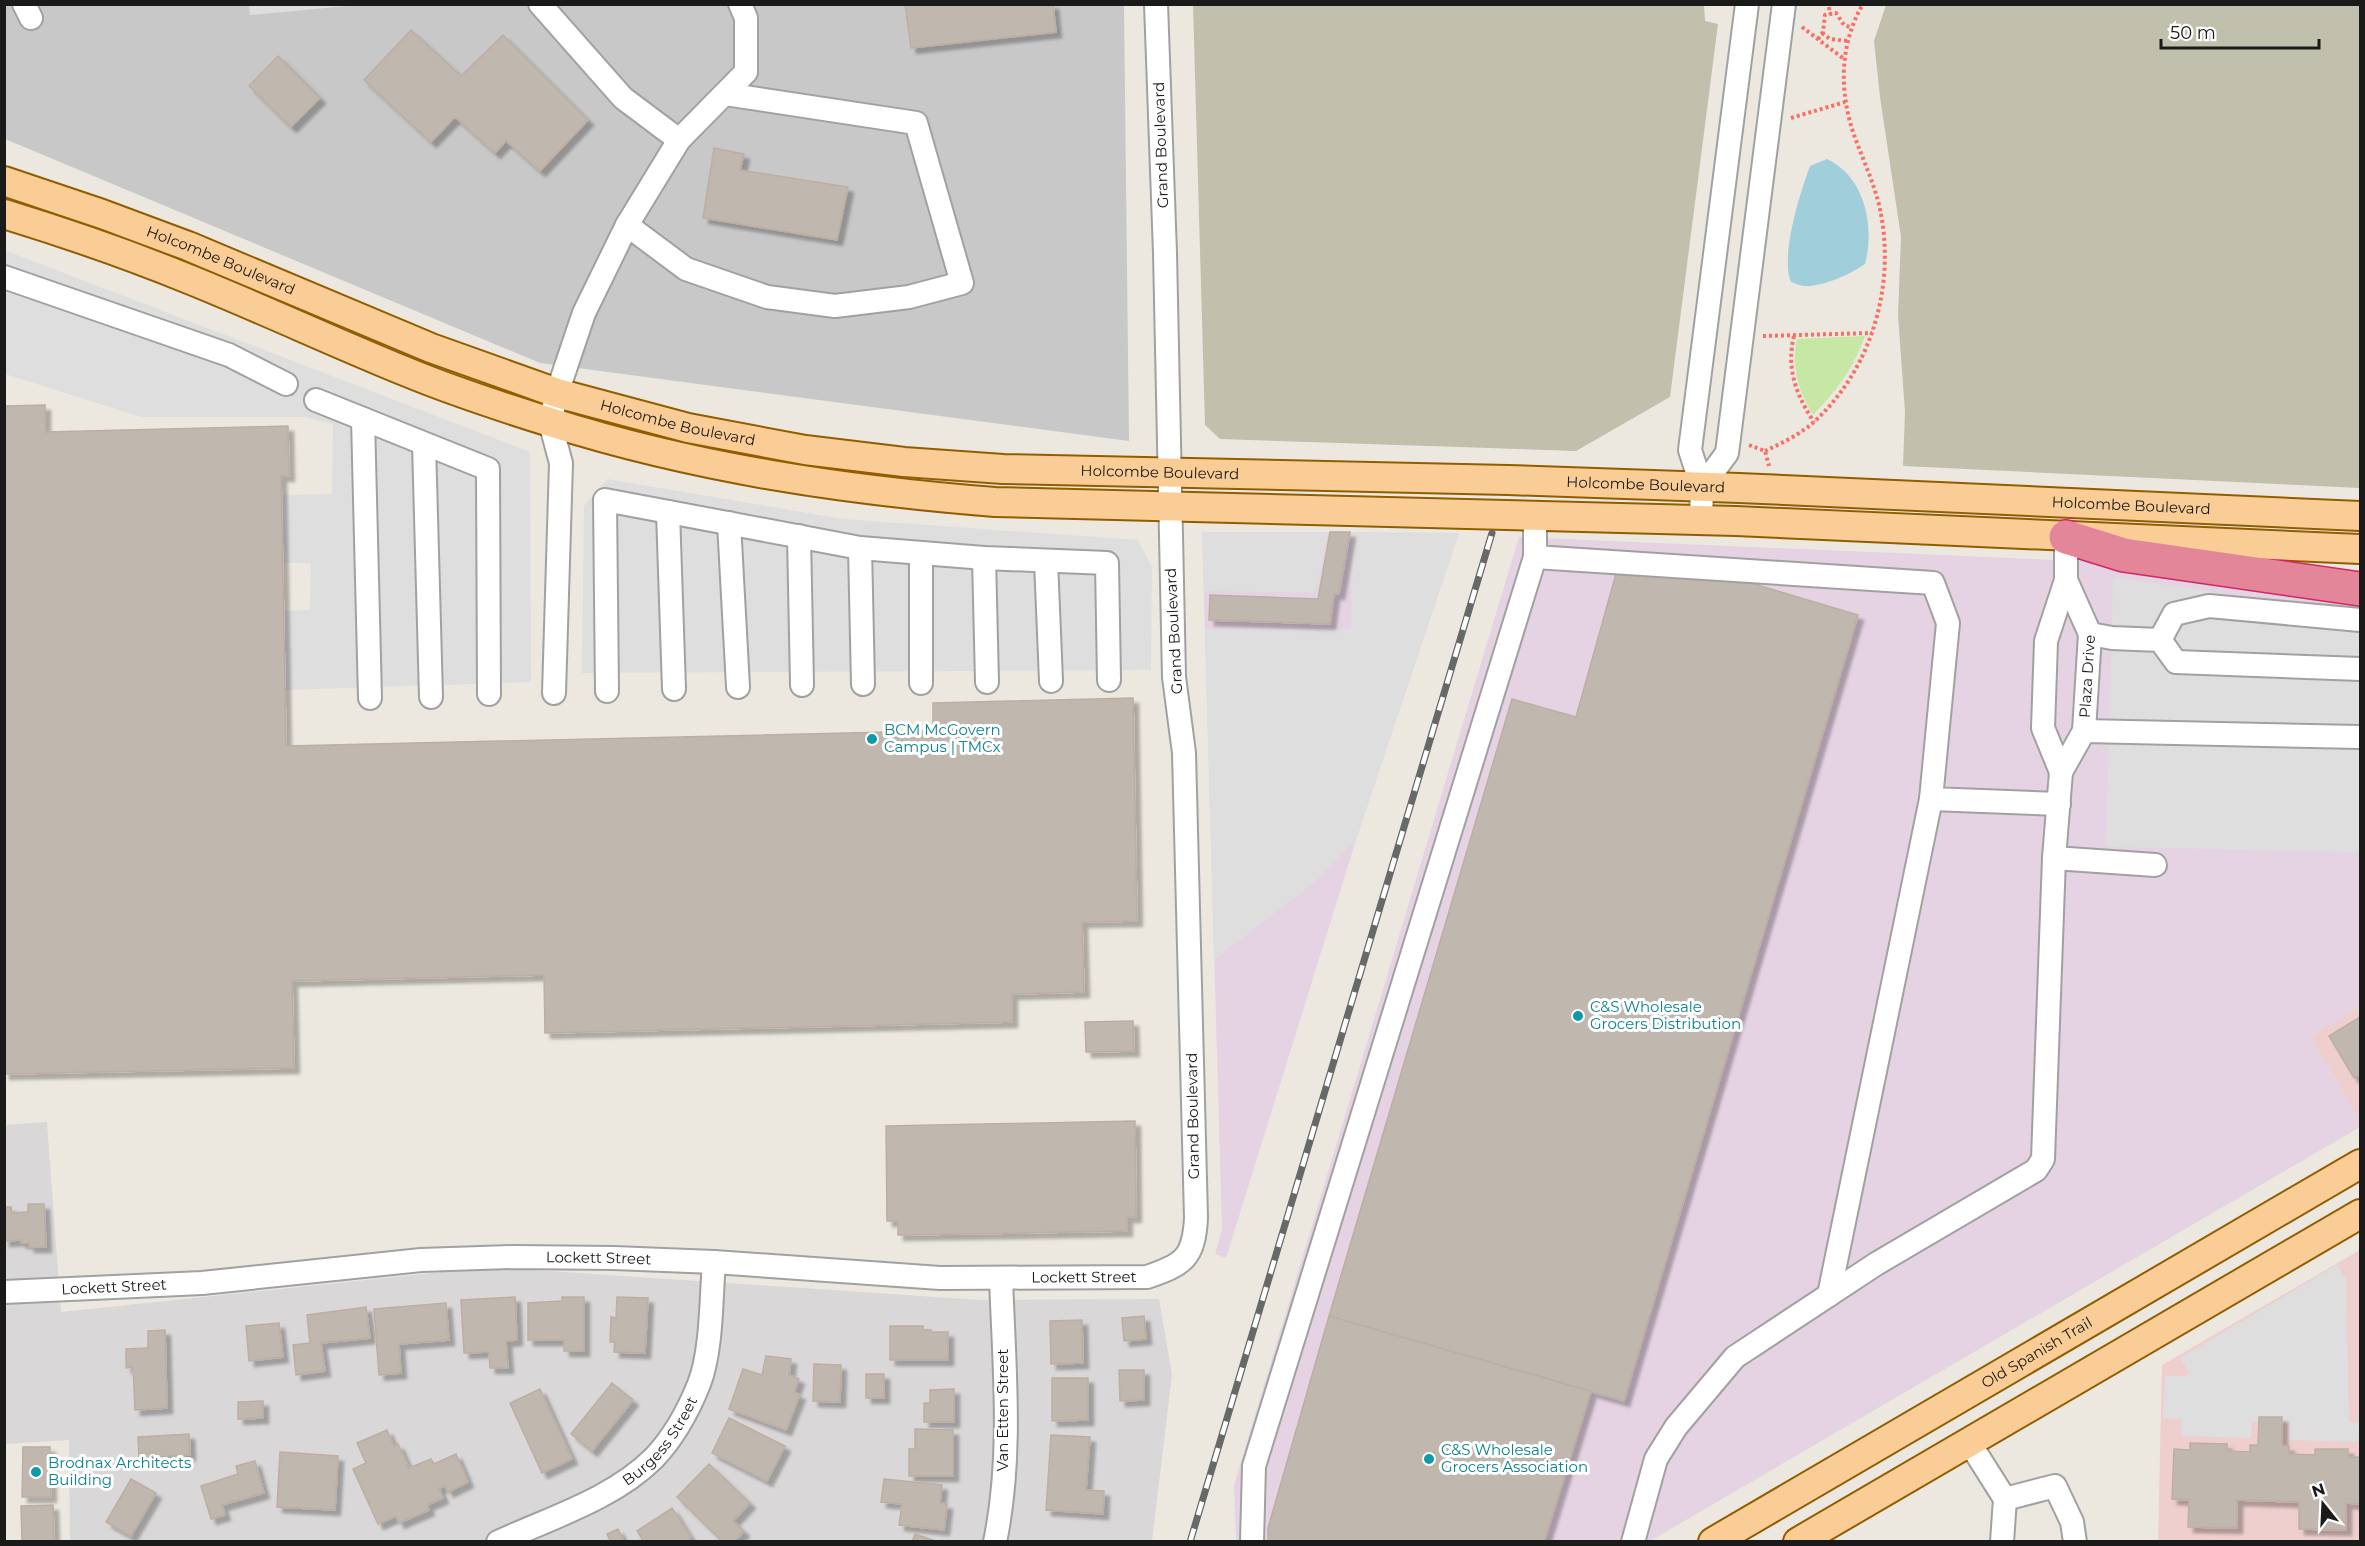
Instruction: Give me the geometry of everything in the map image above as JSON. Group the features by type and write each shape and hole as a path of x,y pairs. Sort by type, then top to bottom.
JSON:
{"highway":[{"path":"2086,541 2124,555 2361,589"}],"main road":[{"name":"Holcombe Boulevard","path":"4,181 188,246 431,348 557,393 688,428 805,450 904,462 1004,469 1508,480 2361,516"},
{"name":"Holcombe Boulevard","path":"4,214 92,242 187,278 409,373 550,422 678,458 795,481 896,494 995,502 1701,520 2086,541 2361,549"},
{"name":"Old Spanish Trail","path":"1713,1542 1750,1532 1953,1402 2361,1164"},
{"path":"1807,1539 1972,1440 2361,1214"},
{"path":"2242,1233 2264,1270"},
{"path":"1953,1402 1972,1440"}],"street":[{"path":"540,4 623,98 679,140"},
{"path":"554,693 561,463 550,422 557,393 584,313 627,225 679,140 746,72 746,18 740,4"},
{"name":"Grand Boulevard","path":"1156,4 1174,677 1184,753 1195,1195 1195,1240 1187,1256"},
{"path":"1701,520 1702,487 1690,450 1747,4"},
{"path":"1702,487 1727,453 1784,4"},
{"path":"627,225 686,269 767,297 835,306 909,297 962,283 916,123 725,94"},
{"path":"4,277 229,355 286,384"},
{"path":"316,400 488,469 489,694"},
{"path":"363,419 370,698"},
{"path":"424,444 431,696"},
{"path":"607,691 605,501 860,548 984,558 1107,563 1109,680"},
{"name":"Plaza Drive","path":"2061,772 2043,728 2046,641 2066,580 2101,506"},
{"path":"668,512 674,689"},
{"path":"1251,1542 1254,1466 1535,557 1535,516"},
{"path":"729,523 738,687"},
{"path":"799,536 802,685"},
{"path":"860,548 863,684"},
{"path":"921,553 921,683"},
{"path":"1535,557 1933,583 1948,623 1931,799 1829,1295"},
{"path":"984,558 987,682"},
{"path":"1046,561 1051,681"},
{"name":"Plaza Drive","path":"1632,1541 1656,1459 1676,1427 1735,1358 1876,1264 2036,1170 2043,1159 2054,858 2061,772 2084,731 2090,634 2066,580"},
{"path":"2160,640 2174,614 2209,606 2361,620"},
{"path":"2090,634 2112,638 2160,640"},
{"path":"2160,640 2176,662 2361,669"},
{"path":"2084,731 2361,737"},
{"path":"1931,799 2059,804"},
{"path":"2054,858 2155,865"},
{"name":"Lockett Street","path":"4,1292 202,1283 421,1260 513,1257 614,1257 940,1278 1147,1277 1171,1270 1187,1256"},
{"name":"Burgess Street","path":"498,1542 620,1485 654,1458 678,1425 700,1382 709,1334 714,1262"},
{"name":"Van Etten Street","path":"995,1542 1002,1509 1005,1462 1001,1278"},
{"path":"1972,1440 2005,1499 2002,1542"},
{"path":"2005,1499 2055,1486 2072,1522 2075,1542"}],"path":[{"path":"1765,452 1814,422 1844,390 1865,355 1878,312 1884,262 1884,235 1880,209 1845,102 1844,59 1852,28 1863,4"},
{"path":"1829,7 1830,14"},
{"path":"1818,39 1822,33 1825,15 1836,13 1844,25 1852,28"},
{"path":"1799,25 1844,59"},
{"path":"1822,33 1830,39 1848,41"},
{"path":"1788,118 1845,102"},
{"path":"1760,336 1872,333"},
{"path":"1794,335 1791,355 1792,376 1798,396 1814,422"},
{"path":"1746,444 1765,452"},
{"path":"1765,452 1771,472"}],"shaded area":[{"path":"249,4 358,5 250,15"},
{"path":"4,5 1124,5 1129,441 540,363 5,139"},
{"path":"1193,5 1704,5 1705,21 1718,24 1670,397 1576,451 1220,439 1205,425"},
{"path":"1886,5 2360,5 2360,488 1903,466 1905,412 1898,315 1901,237 1874,41"},
{"path":"4,250 530,452 531,682 285,690 284,611 310,610 311,563 283,563 281,495 332,494 333,424 304,417 141,417 5,374"},
{"path":"607,479 843,519 1138,540 1152,567 1151,670 582,673 584,506"},
{"path":"1202,532 1459,533 1356,840 1226,1258 1215,1254 1222,1229"},
{"path":"1202,532 1328,532 1316,593 1204,591"},
{"path":"1352,532 1459,533 1356,840 1317,880 1214,960 1205,629 1351,629"},
{"path":"1519,537 2360,573 2360,1006 2310,1037 2360,1120 2360,1127 1650,1541 1236,1541 1234,1485"},
{"path":"2113,577 2360,614 2360,852 2106,847"},
{"path":"2360,1006 2360,1120 2310,1037"},
{"path":"47,1122 61,1312 490,1267 980,1300 1159,1299 1172,1375 1152,1541 70,1541 69,1440 5,1444 5,1125"},
{"path":"2360,1250 2360,1541 2158,1542 2162,1365"},
{"path":"2337,1265 2346,1279 2349,1422 2359,1423 2358,1442 2289,1440 2289,1423 2282,1421 2252,1422 2251,1438 2181,1436 2181,1419 2163,1418 2165,1376 2185,1376 2189,1373 2180,1358"}],"green space":[{"path":"1865,336 1843,378 1813,415 1803,396 1795,369 1797,339"}],"water":[{"path":"1827,159 1840,167 1858,190 1867,219 1868,249 1865,264 1859,268 1828,282 1803,286 1791,282 1788,271 1793,224 1810,166"}],"building":[{"path":"905,4 1053,4 1056,32 911,48"},
{"path":"411,30 461,76 503,35 588,120 540,171 506,141 495,153 455,117 431,142 364,80"},
{"path":"278,56 320,98 291,127 249,86"},
{"path":"714,148 744,154 740,170 848,187 837,240 703,218"},
{"name":"BCM McGovern Campus | TMCx","path":"45,405 45,432 288,426 289,476 281,476 286,746 933,731 933,703 1133,698 1137,921 1082,922 1084,992 1012,994 1012,1022 545,1033 544,975 292,981 294,1068 4,1074 4,406"},
{"path":"1330,532 1350,532 1339,594 1334,594 1330,624 1209,620 1210,595 1318,599"},
{"name":"C&S Wholesale Grocers Distribution","path":"1617,570 1741,580 1858,615 1624,1401 1329,1316 1512,699 1576,717"},
{"path":"2360,1017 2360,1074 2354,1078 2329,1036"},
{"path":"1133,1021 1134,1051 1086,1052 1085,1022"},
{"path":"1135,1121 1136,1217 1127,1217 1127,1231 898,1235 898,1221 887,1221 886,1126"},
{"path":"28,1204 44,1204 46,1247 29,1247 29,1243 21,1243 21,1240 4,1241 4,1207 11,1207 12,1213 28,1212"},
{"path":"515,1297 517,1340 506,1341 508,1368 490,1368 489,1352 464,1353 461,1300"},
{"path":"562,1297 584,1297 584,1351 564,1351 564,1340 528,1340 528,1303 562,1301"},
{"path":"617,1297 648,1298 645,1353 614,1352 615,1342 610,1342 611,1317 616,1318"},
{"path":"446,1303 449,1340 399,1344 401,1373 379,1375 374,1309"},
{"path":"366,1307 370,1338 321,1343 325,1371 296,1375 293,1345 310,1343 307,1315"},
{"path":"1144,1316 1146,1339 1124,1341 1122,1318"},
{"name":"C&S Wholesale Grocers Association","path":"1329,1316 1591,1391 1544,1542 1268,1542 1268,1528"},
{"path":"1082,1320 1083,1363 1051,1364 1050,1321"},
{"path":"279,1323 283,1357 249,1361 246,1326"},
{"path":"890,1326 923,1326 923,1330 931,1330 931,1332 948,1332 948,1360 890,1360"},
{"path":"165,1330 167,1408 135,1410 133,1367 126,1368 126,1349 148,1348 148,1331"},
{"path":"766,1356 791,1359 789,1375 799,1379 794,1393 800,1394 786,1430 729,1409 743,1369 762,1375"},
{"path":"814,1364 841,1365 840,1402 813,1401"},
{"path":"1119,1370 1144,1370 1144,1400 1120,1401"},
{"path":"866,1374 884,1374 884,1398 866,1398"},
{"path":"1052,1378 1088,1378 1088,1420 1052,1421"},
{"path":"612,1383 633,1400 592,1451 571,1434"},
{"path":"540,1389 572,1459 542,1473 510,1403"},
{"path":"954,1389 954,1422 924,1422 924,1403 930,1403 930,1390"},
{"path":"263,1401 263,1418 238,1419 238,1402"},
{"path":"2259,1417 2282,1417 2282,1446 2289,1446 2289,1454 2315,1455 2315,1449 2348,1449 2348,1457 2360,1457 2360,1504 2346,1503 2346,1530 2299,1529 2299,1502 2237,1500 2237,1528 2188,1527 2189,1500 2172,1499 2174,1449 2190,1450 2190,1443 2227,1444 2227,1451 2250,1452 2250,1445 2258,1445"},
{"path":"729,1418 785,1446 767,1481 712,1453"},
{"path":"915,1429 953,1430 953,1476 909,1476 909,1449 915,1449"},
{"path":"387,1430 394,1446 398,1444 409,1468 431,1459 434,1464 456,1454 468,1482 448,1492 445,1486 439,1488 443,1498 427,1505 429,1510 399,1523 396,1516 378,1524 353,1469 366,1463 357,1443"},
{"path":"189,1434 190,1455 139,1458 138,1437"},
{"path":"1051,1435 1090,1437 1086,1490 1104,1491 1103,1514 1046,1510"},
{"name":"Brodnax Architects Building","path":"23,1447 50,1447 51,1497 22,1497"},
{"path":"280,1452 338,1456 335,1510 277,1507"},
{"path":"255,1461 264,1493 222,1505 225,1515 211,1519 201,1486 238,1474 236,1466"},
{"path":"709,1464 750,1503 733,1521 744,1531 734,1542 723,1542 677,1497"},
{"path":"131,1479 156,1493 131,1536 106,1522"},
{"path":"884,1479 942,1485 940,1503 947,1504 944,1530 899,1525 902,1504 881,1502"},
{"path":"53,1505 54,1542 22,1542 21,1506"},
{"path":"672,1508 691,1538 686,1542 644,1542 637,1531"},
{"path":"618,1529 624,1542 611,1542 607,1534"},
{"path":"915,1534 938,1542 912,1542"}],"railway":[{"path":"1190,1542 1492,533"}],"place":[{"name":"BCM McGovern Campus | TMCx","path":"872,739"},
{"name":"C&S Wholesale Grocers Distribution","path":"1578,1016"},
{"name":"C&S Wholesale Grocers Association","path":"1429,1459"},
{"name":"Brodnax Architects Building","path":"36,1472"}]}
